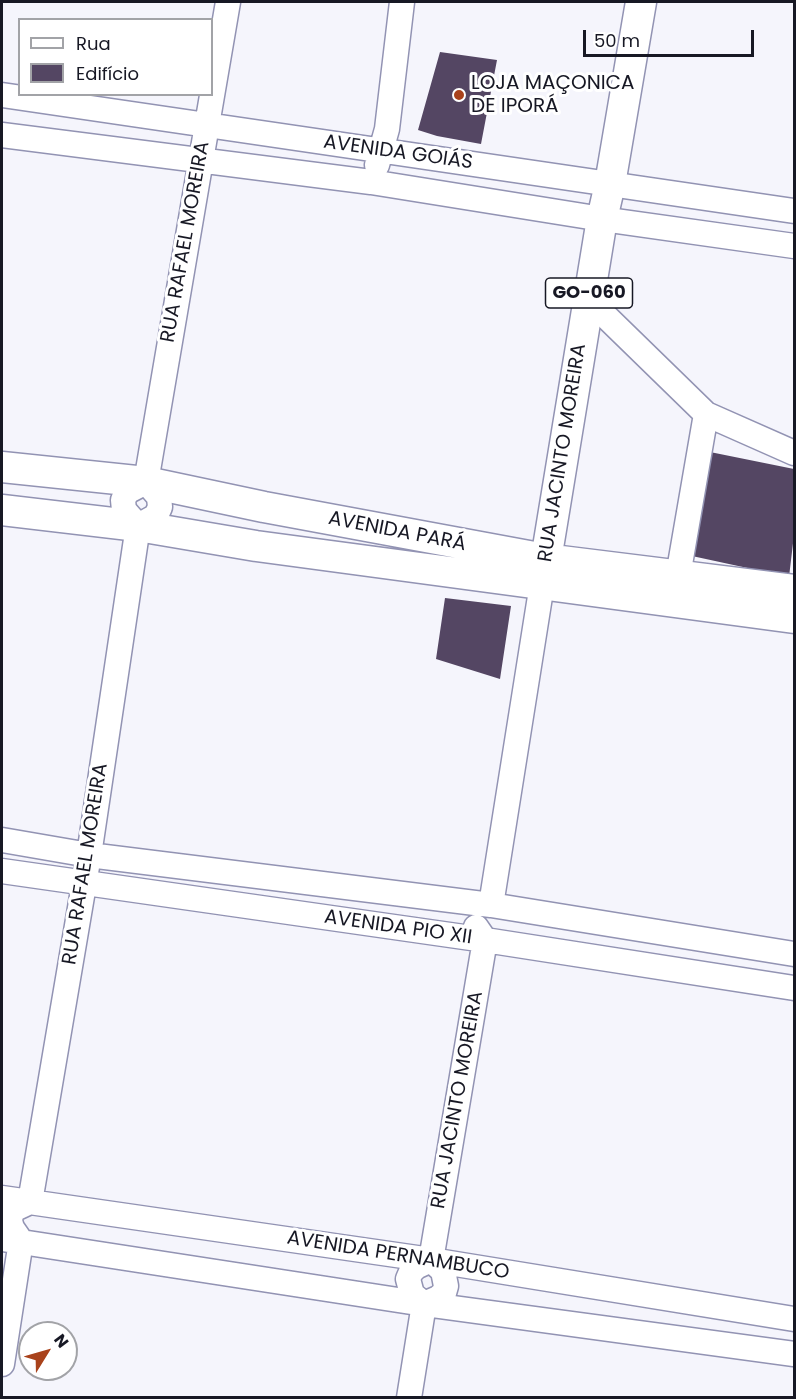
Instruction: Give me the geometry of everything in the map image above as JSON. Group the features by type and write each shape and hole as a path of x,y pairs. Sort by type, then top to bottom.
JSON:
{"main road":[{"name":"RUA JACINTO MOREIRA","path":"544,572 588,299 641,2"},
{"name":"AVENIDA PARÁ","path":"2,467 146,482 544,572 795,618"},
{"path":"256,546 264,507"},
{"name":"AVENIDA PARÁ","path":"2,510 138,526 256,546 544,572 678,576 795,590"}],"street":[{"name":"RUA RAFAEL MOREIRA","path":"213,86 228,2"},
{"path":"371,182 387,129 402,2"},
{"name":"AVENIDA GOIÁS","path":"2,95 795,211"},
{"name":"RUA RAFAEL MOREIRA","path":"146,482 211,96"},
{"path":"2,135 371,182 602,219 795,246"},
{"path":"588,299 706,414 795,453"},
{"path":"678,576 706,414"},
{"path":"138,526 124,510 123,500 127,492 146,482"},
{"name":"RUA RAFAEL MOREIRA","path":"30,1202 89,855 138,526"},
{"name":"RUA JACINTO MOREIRA","path":"431,1260 485,940 476,929 476,917 479,912 491,905 544,572"},
{"name":"AVENIDA PIO XII","path":"2,840 89,855 491,905 795,954"},
{"name":"AVENIDA PIO XII","path":"2,871 485,940 795,988"},
{"name":"AVENIDA PERNAMBUCO","path":"2,1198 431,1260 795,1319"},
{"path":"2,1364 12,1228 11,1214 15,1209 30,1202"},
{"path":"11,1240 424,1304 795,1354"},
{"path":"424,1304 412,1294 408,1279 416,1267 431,1260"},
{"path":"409,1398 424,1304"}],"building":[{"name":"LOJA MAÇONICA DE IPORÁ","path":"440,52 497,60 481,144 418,130"},
{"path":"710,452 794,469 794,535 789,577 692,556"},
{"path":"445,598 511,606 500,679 436,659"}],"place":[{"name":"LOJA MAÇONICA DE IPORÁ","path":"459,95"}]}
